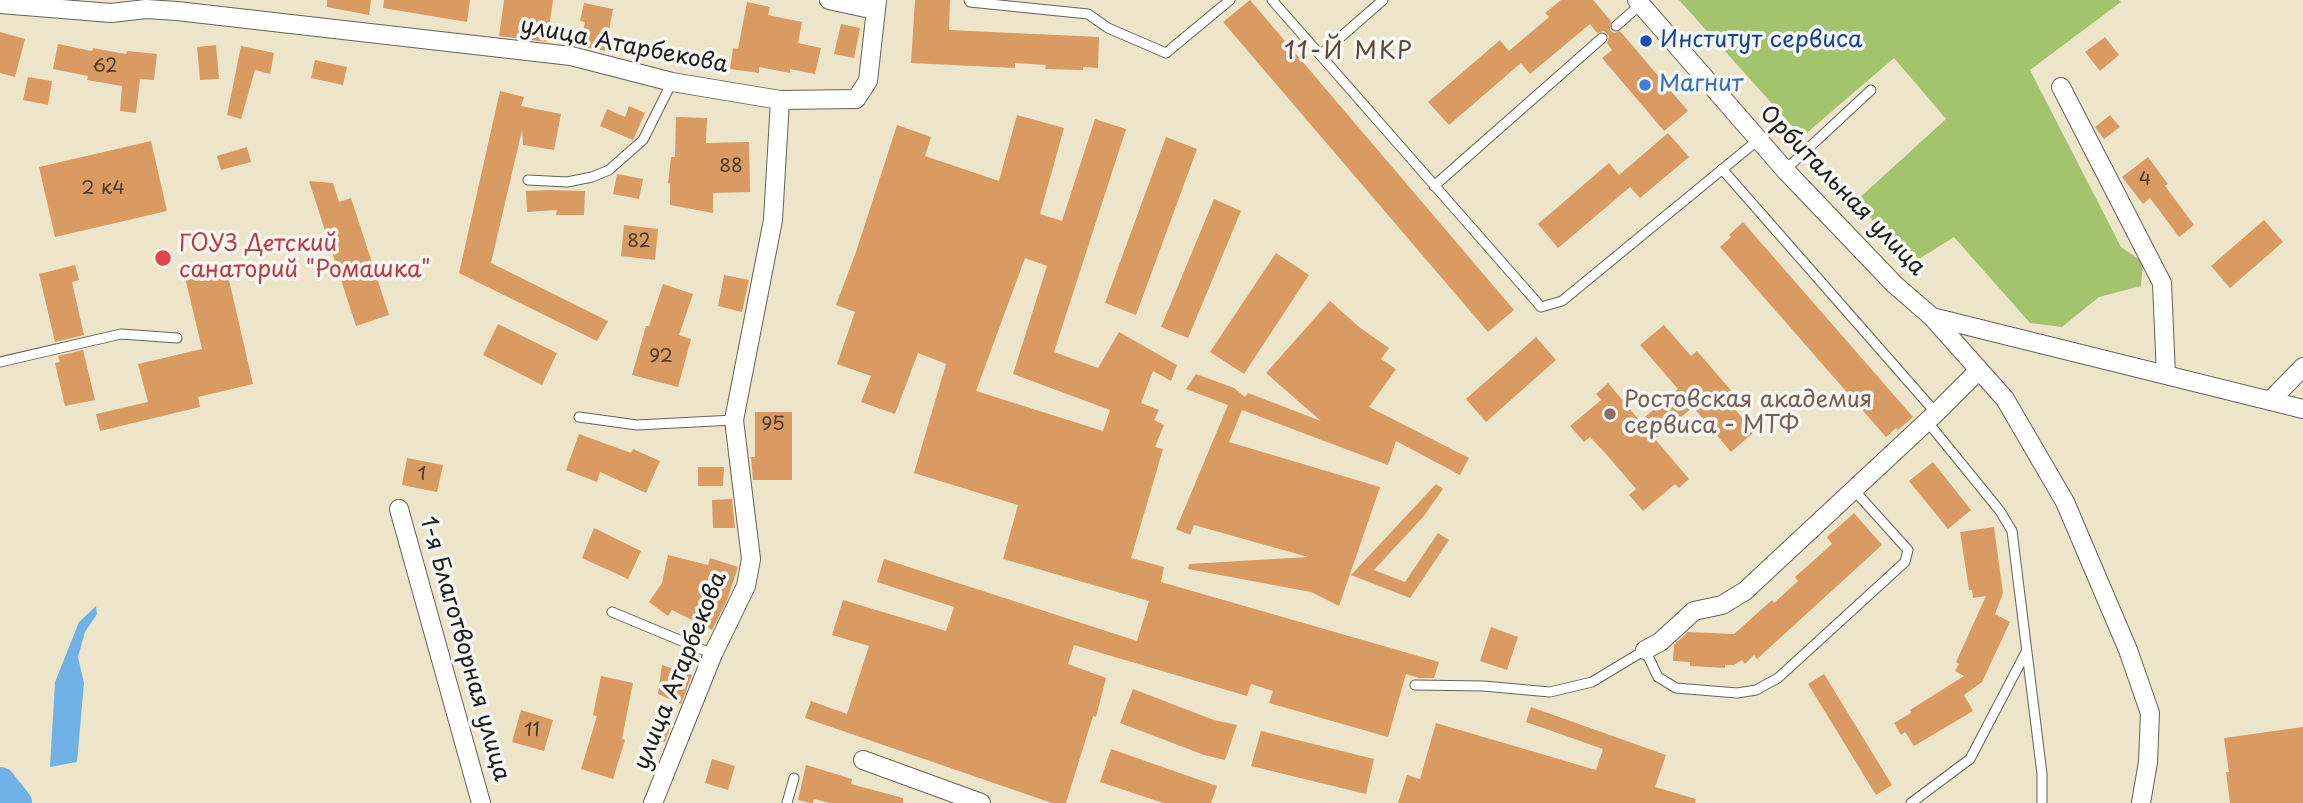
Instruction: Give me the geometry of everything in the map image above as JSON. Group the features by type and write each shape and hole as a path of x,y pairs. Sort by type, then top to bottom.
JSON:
{"street":[{"path":"829,0 876,5"},
{"name":"Орбитальная улица","path":"1639,2 1785,170 1895,285 1932,317 2005,400 2066,502 2128,650 2150,713 2148,762 2141,803"},
{"name":"улица Атарбекова","path":"0,4 177,11 571,56 672,82 780,100 856,99 868,81 876,5"},
{"path":"2061,87 2162,284 2166,375"},
{"name":"улица Атарбекова","path":"653,803 713,654 746,586 751,559 734,420 774,220 780,100"},
{"path":"1932,317 2303,409"},
{"path":"2270,401 2303,367"},
{"path":"1645,650 1660,642 1694,611 1722,605 1745,591 1979,370"},
{"name":"1-я Благотворная улица","path":"399,509 481,803"},
{"path":"863,760 981,803"}],"lane":[{"path":"969,0 1088,14 1108,27 1166,53 1230,0"},
{"path":"1272,0 1541,307 1562,301 1758,140"},
{"path":"1320,55 1384,0"},
{"path":"1616,26 1639,2"},
{"path":"1434,186 1602,38"},
{"path":"528,180 567,182 609,170 643,140 672,82"},
{"path":"1785,170 1871,90"},
{"path":"1722,169 1931,417 2012,531 2042,774 2042,803"},
{"path":"0,362 121,334 177,338"},
{"path":"579,417 636,425 734,420"},
{"path":"1415,685 1483,686 1550,692 1592,682 1645,650 1658,677 1676,688 1737,693 1756,691 1777,678 1905,562 1908,550 1853,489"},
{"path":"612,612 713,654"},
{"path":"1911,803 1970,759 2027,651"},
{"path":"787,803 794,778"}],"green space":[{"path":"1679,0 2119,0 2121,2 2030,70 2121,247 2143,262 2141,286 2099,297 2062,327 2030,323 1954,237 1911,264 1856,201 1946,119 1894,58 1802,137"}],"water":[{"path":"96,606 97,614 85,632 78,657 84,683 77,762 50,767 55,682 79,622"}],"building":[{"path":"327,0 371,0 369,15 327,7"},
{"path":"384,0 470,0 467,22 383,8"},
{"path":"504,0 553,0 547,42 499,36"},
{"path":"915,0 950,0 949,30 1099,37 1098,68 1045,69 1046,65 1015,63 1015,68 911,63"},
{"path":"1250,0 1514,310 1488,332 1223,22"},
{"path":"1561,0 1593,0 1611,21 1610,30 1614,33 1620,31 1688,111 1664,131 1602,58 1612,50 1607,43 1609,36 1604,31 1597,33 1590,24 1530,74 1521,63 1449,125 1428,102 1500,40 1509,51 1549,17 1545,13"},
{"path":"747,2 770,7 768,15 802,22 798,43 821,48 815,74 790,69 790,73 759,67 759,73 730,69 733,48 738,49"},
{"path":"584,3 613,9 605,51 580,46 585,22 580,21"},
{"path":"841,24 860,28 854,58 834,54"},
{"path":"0,32 25,39 15,77 0,73"},
{"path":"2105,37 2119,55 2100,71 2085,52"},
{"path":"58,44 92,51 93,48 126,54 127,51 157,54 154,80 140,79 136,113 120,111 122,86 87,80 88,76 53,69"},
{"path":"216,45 219,79 200,80 197,47"},
{"path":"241,46 274,53 270,74 255,70 241,119 227,115"},
{"path":"315,60 347,67 343,85 311,78"},
{"path":"28,77 52,81 48,105 23,100"},
{"path":"500,91 524,97 521,106 561,114 554,150 523,145 522,130 491,263 608,321 597,341 459,273"},
{"path":"629,106 645,113 633,140 600,126 607,109 625,117"},
{"path":"1017,115 1064,128 1040,214 1062,221 1095,119 1126,129 1054,352 1098,368 1119,332 1177,365 1171,381 1153,371 1141,403 1159,410 1154,420 1164,425 1155,447 1163,449 1131,558 1164,567 1161,582 1439,662 1434,678 1419,678 1406,674 1388,737 1269,703 1273,691 1251,684 1247,696 1074,645 1068,664 1106,678 1096,717 1093,716 1066,803 1052,803 805,718 811,701 847,714 869,646 832,635 843,600 946,631 954,607 877,582 884,559 1137,641 1149,601 1003,559 1018,505 914,473 946,364 918,353 895,414 861,402 871,376 837,364 855,312 836,305 897,125 931,137 925,156 999,181","holes":["1025,258 1047,266 1013,374 1110,410 1103,431 976,391"]},
{"path":"2110,115 2120,127 2104,139 2095,127"},
{"path":"676,117 707,118 706,143 749,142 750,192 713,193 713,213 670,205 668,183 671,157 675,157"},
{"path":"1668,133 1689,157 1640,198 1630,187 1558,248 1538,224 1609,163 1619,175"},
{"path":"1166,137 1197,149 1136,315 1105,303"},
{"path":"151,141 167,211 55,237 39,167"},
{"path":"247,147 251,162 221,170 217,156"},
{"path":"2148,157 2168,184 2165,186 2194,225 2179,237 2150,198 2143,204 2122,177"},
{"path":"617,174 643,179 639,199 613,194"},
{"path":"309,181 333,183 339,202 351,198 389,315 356,326"},
{"path":"526,191 585,191 584,215 556,215 557,210 527,212"},
{"path":"1214,199 1241,211 1188,338 1161,327"},
{"path":"2264,220 2283,242 2230,288 2211,266"},
{"path":"1743,222 1913,417 1898,430 1896,428 1886,437 1720,247"},
{"path":"624,225 658,229 655,260 621,256"},
{"path":"1276,253 1309,275 1244,374 1210,352"},
{"path":"75,265 79,280 72,282 84,335 55,342 39,274"},
{"path":"226,267 253,384 198,397 200,407 100,431 96,414 148,402 138,364 202,349 185,277"},
{"path":"724,275 749,280 742,312 718,306"},
{"path":"663,284 693,294 679,335 691,339 678,387 632,375 646,326 649,326"},
{"path":"1330,301 1359,327 1389,348 1381,359 1396,369 1369,407 1469,458 1460,475 1396,441 1388,465 1242,410 1229,442 1380,487 1339,606 1311,592 1188,569 1189,564 1308,557 1194,525 1190,535 1176,529 1228,405 1186,389 1196,374 1234,388 1245,397 1248,393 1321,421 1266,373"},
{"path":"498,324 557,353 542,385 483,355"},
{"name":"Ростовская академия сервиса - МТФ","path":"1664,325 1691,356 1697,351 1736,396 1729,402 1754,432 1731,452 1693,407 1655,439 1689,479 1679,488 1675,484 1643,511 1629,495 1636,489 1606,454 1590,437 1584,442 1570,426 1601,400 1596,394 1608,383 1640,421 1678,389 1640,345"},
{"path":"1536,337 1556,360 1486,422 1466,399"},
{"path":"83,350 95,400 65,406 55,363 60,362 58,356"},
{"path":"755,412 792,412 792,480 753,480 751,457 755,457"},
{"path":"579,434 631,453 633,449 660,461 646,493 600,472 597,482 566,470"},
{"path":"407,458 443,465 437,492 402,485"},
{"path":"1933,462 1971,510 1948,529 1909,481"},
{"path":"698,467 724,467 723,486 698,486"},
{"path":"1436,484 1443,489 1423,517 1374,570 1405,582 1438,533 1449,540 1410,598 1351,575"},
{"path":"732,499 735,528 713,528 712,500"},
{"path":"1854,513 1882,545 1757,659 1754,655 1745,664 1742,660 1734,665 1725,665 1725,668 1690,666 1690,662 1673,661 1674,645 1688,632 1734,634 1772,600 1774,603 1798,581 1795,577 1832,544 1827,537"},
{"path":"1994,527 2003,593 1995,614 2010,622 1982,682 1964,695 1973,711 1914,746 1905,732 1901,735 1894,723 1964,676 1955,671 1959,664 1956,662 1986,596 1973,598 1972,590 1969,590 1960,532"},
{"path":"594,528 641,551 628,579 582,558"},
{"path":"668,555 708,565 710,558 738,567 727,600 712,630 672,610 668,616 649,602 662,583"},
{"path":"1491,627 1518,637 1507,670 1480,661"},
{"path":"662,665 692,675 681,704 658,694"},
{"path":"1824,674 1892,785 1876,795 1808,684"},
{"path":"601,676 633,683 622,739 625,740 613,779 581,769 597,716 593,715"},
{"path":"1133,689 1214,720 1237,725 1225,760 1204,755 1120,723"},
{"path":"1531,707 1666,755 1655,787 1696,799 1695,803 1398,803 1407,775 1420,779 1436,723 1596,770 1603,749 1526,722"},
{"path":"521,710 553,720 544,751 512,742"},
{"path":"654,722 671,725 665,742 652,740"},
{"path":"2303,727 2303,803 2230,803 2224,738"},
{"path":"1261,731 1374,759 1366,794 1251,766"},
{"path":"1111,749 1217,786 1211,803 1163,803 1100,782"},
{"path":"712,759 735,766 728,790 705,783"},
{"path":"806,765 852,779 851,784 903,798 903,803 830,803 814,799 813,803 810,803 798,800"}],"waterway":[{"path":"0,783 16,803"}],"place":[{"name":"Институт сервиса","path":"1646,41"},
{"name":"Магнит","path":"1645,85"},
{"name":"ГОУЗ Детский санаторий \"Ромашка\"","path":"163,258"},
{"name":"Ростовская академия сервиса - МТФ","path":"1610,414"}],"district":[{"name":"11-Й МКР","path":"1349,52"}]}
